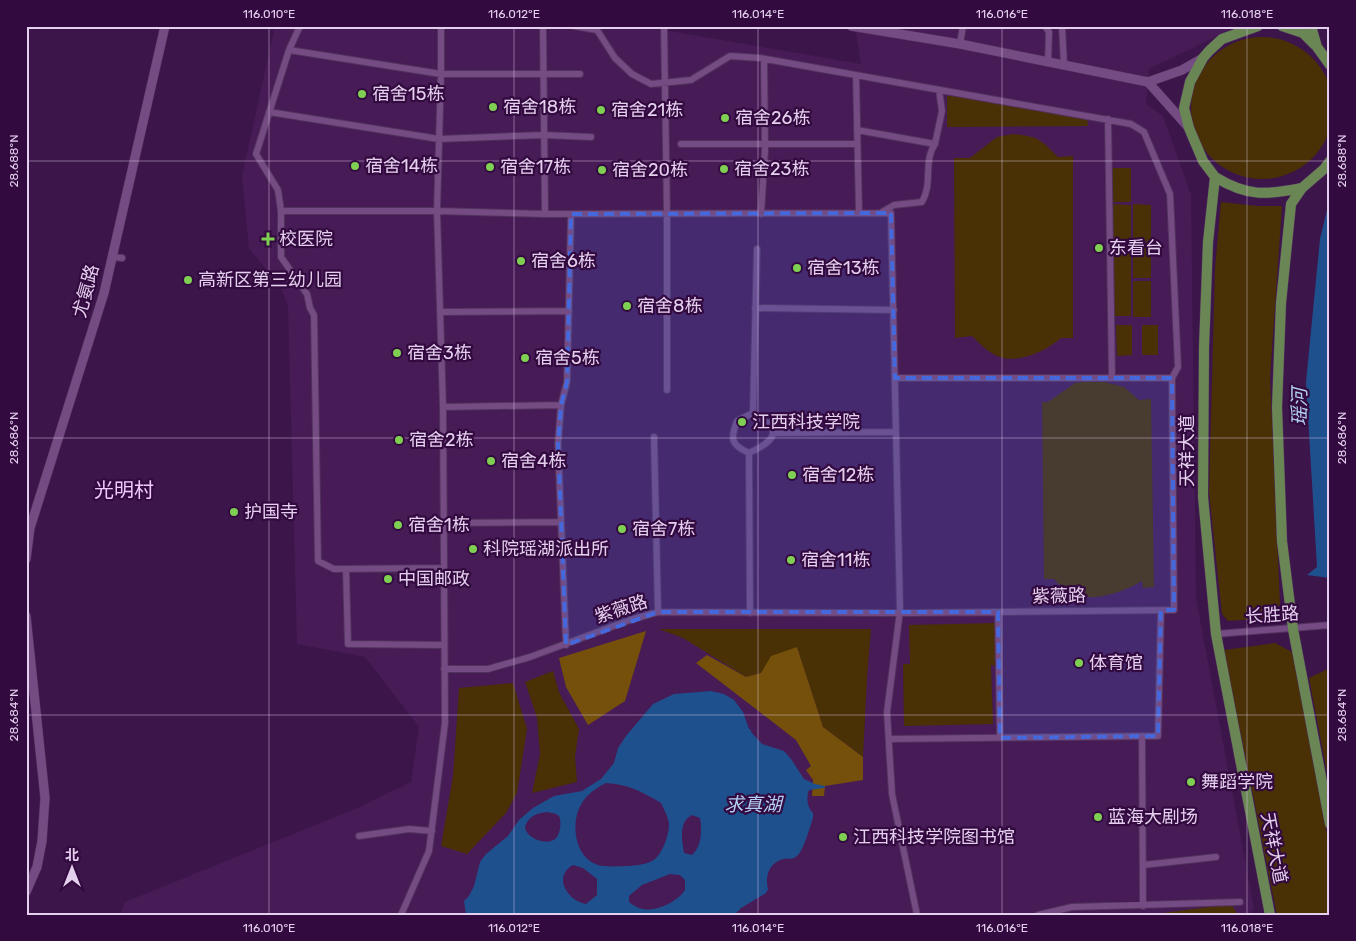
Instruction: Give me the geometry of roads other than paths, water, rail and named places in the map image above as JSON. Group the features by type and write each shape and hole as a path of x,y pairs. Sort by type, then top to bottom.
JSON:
{"main road":[{"name":"尤氨路","path":"26,560 30,528 104,293 164,26"},
{"path":"851,26 960,44 1148,82 1182,70 1203,58"},
{"path":"1258,26 1222,39 1203,58 1190,82 1184,108 1189,128 1203,160 1215,177 1232,187 1256,194 1274,194 1302,188"},
{"path":"1282,26 1302,33 1317,47 1330,65"},
{"path":"1311,26 1317,47"},
{"path":"1148,82 1189,128"},
{"path":"1330,161 1324,169 1302,188 1291,204 1281,303 1277,407 1282,541 1293,629 1330,824"},
{"name":"天祥大道","path":"1215,177 1208,242 1204,347 1203,498 1216,634 1270,915"},
{"path":"26,616 45,798 42,841 37,867 26,892"},
{"path":"26,864 37,867"}],"street":[{"path":"300,26 289,50 256,154 278,190 281,211 281,257 307,294 310,308 314,315 318,561 334,570 444,568"},
{"path":"401,915 429,851 445,723 443,407 437,211 441,26"},
{"path":"543,26 545,214"},
{"path":"574,26 597,30 615,58 632,74 650,84 691,80 730,56 764,59 1108,119 1131,124 1144,132 1170,194 1178,367 1172,378 1174,610 1161,610 1158,736 889,739"},
{"path":"664,26 667,390"},
{"path":"960,44 963,26"},
{"path":"1044,26 1049,32 1048,62"},
{"path":"1062,26 1064,65"},
{"path":"289,50 441,74 580,74"},
{"path":"761,214 765,145 764,59"},
{"path":"856,75 859,213"},
{"path":"879,213 894,205 922,202 927,194 930,152 935,144 942,111 940,90"},
{"path":"269,112 440,139 544,135 591,137"},
{"path":"1108,119 1112,378"},
{"path":"857,130 935,144"},
{"path":"681,144 857,144"},
{"path":"281,211 437,211 545,214 892,213 899,613 887,712 892,794 916,915"},
{"path":"566,645 558,444 561,405 568,382 571,214"},
{"path":"753,413 757,249"},
{"path":"112,257 122,258"},
{"path":"755,308 894,310"},
{"path":"440,312 569,311"},
{"path":"895,378 1172,378"},
{"path":"443,407 561,405"},
{"path":"749,453 765,445 770,440 773,432 771,426 753,413"},
{"path":"749,453 740,449 733,442 732,434 737,421 753,413"},
{"path":"773,432 896,432"},
{"path":"654,437 658,612"},
{"path":"749,453 750,612"},
{"path":"444,523 561,522"},
{"path":"346,569 348,644 444,645"},
{"name":"紫薇路","path":"444,668 488,670 566,645 630,620 658,612 899,613 1161,610"},
{"path":"998,612 1000,738"},
{"name":"长胜路","path":"1216,634 1330,625"},
{"path":"1142,736 1143,906"},
{"path":"359,836 409,830 432,831"},
{"path":"1143,865 1216,857"},
{"path":"1038,915 1072,907 1240,902"}],"water":[{"path":"1330,204 1328,356 1330,356 1330,365 1328,365 1327,468 1330,507 1330,578 1307,575 1317,567 1306,382 1320,239"},
{"name":"求真湖","path":"711,691 724,694 734,700 743,712 749,729 762,744 784,751 804,779 825,786 824,788 809,790 808,802 813,818 805,843 796,857 780,860 770,868 767,876 768,889 766,893 741,908 734,915 466,915 464,901 474,886 480,862 486,854 508,836 519,820 533,808 554,796 582,791 601,779 614,763 618,748 626,736 653,704 674,694","holes":["606,783 628,787 661,803 668,819 669,828 663,848 653,861 630,866 603,866 595,864 584,855 577,842 575,827 577,813 586,797","547,812 559,816 560,828 555,839 547,842 537,840 526,831 526,823 536,814","692,815 700,818 701,823 698,847 692,855 684,853 682,843 683,827","573,865 583,868 597,879 597,895 586,904 579,902 568,894 563,882 564,876","670,874 680,875 685,880 685,890 682,894 672,902 661,907 654,909 639,908 629,902 629,896 642,885"]}],"place":[{"name":"宿舍15栋","path":"362,94"},
{"name":"宿舍18栋","path":"493,107"},
{"name":"宿舍21栋","path":"601,110"},
{"name":"宿舍26栋","path":"725,118"},
{"name":"宿舍14栋","path":"355,166"},
{"name":"宿舍17栋","path":"490,167"},
{"name":"宿舍23栋","path":"724,169"},
{"name":"宿舍20栋","path":"602,170"},
{"name":"校医院","path":"268,239"},
{"name":"东看台","path":"1099,248"},
{"name":"宿舍6栋","path":"521,261"},
{"name":"宿舍13栋","path":"797,268"},
{"name":"高新区第三幼儿园","path":"188,280"},
{"name":"宿舍8栋","path":"627,306"},
{"name":"宿舍3栋","path":"397,353"},
{"name":"宿舍5栋","path":"525,358"},
{"name":"江西科技学院","path":"742,422"},
{"name":"宿舍2栋","path":"399,440"},
{"name":"宿舍4栋","path":"491,461"},
{"name":"宿舍12栋","path":"792,475"},
{"name":"护国寺","path":"234,512"},
{"name":"宿舍1栋","path":"398,525"},
{"name":"宿舍7栋","path":"622,529"},
{"name":"科院瑶湖派出所","path":"473,549"},
{"name":"宿舍11栋","path":"791,560"},
{"name":"中国邮政","path":"388,579"},
{"name":"体育馆","path":"1079,663"},
{"name":"舞蹈学院","path":"1191,782"},
{"name":"蓝海大剧场","path":"1098,817"},
{"name":"江西科技学院图书馆","path":"843,837"}],"district":[{"name":"光明村","path":"124,490"}],"water label":[{"name":"瑶河","path":"1299,407"}]}
